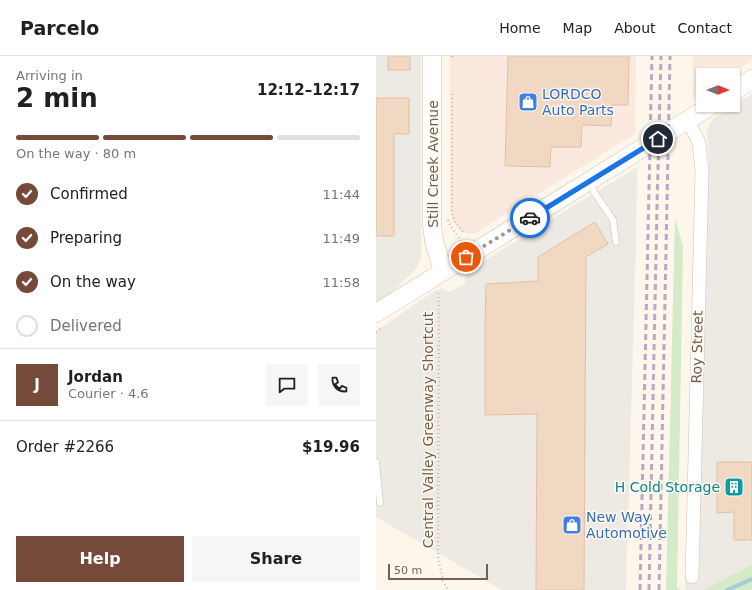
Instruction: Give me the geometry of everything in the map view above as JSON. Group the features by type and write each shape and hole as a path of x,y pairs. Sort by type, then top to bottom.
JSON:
{"street":[{"name":"Still Creek Avenue","path":"432,56 432,225 434,241 443,271"},
{"path":"740,88 752,80"},
{"path":"376,313 701,112"},
{"name":"Roy Street","path":"688,120 700,143 702,171 692,576"}],"lane":[{"path":"588,182 613,220 616,242"},
{"path":"376,462 380,503"}],"path":[{"path":"452,94 452,213 456,224 464,233"},
{"path":"447,216 450,226 459,236"},
{"name":"Central Valley Greenway Shortcut","path":"438,292 438,557 443,581 448,590"}],"shaded area":[{"path":"376,56 421,56 421,259 416,269 389,294 376,302"},
{"path":"450,56 636,56 635,134 475,233 467,234 460,231 454,223 450,209"},
{"path":"693,56 752,56 752,60 740,69 696,68 696,97 692,100"},
{"path":"752,94 752,590 685,590 686,576 699,575 709,165 707,131 714,118 724,112 740,112 740,102"},
{"path":"637,167 626,590 502,590 376,517 376,331 436,290 443,289 449,292 465,284 465,276 474,267"}],"green space":[{"path":"675,219 683,246 677,587 681,590 666,590"},
{"path":"752,565 752,590 703,590"}],"building":[{"path":"388,56 410,56 410,70 388,70"},
{"path":"508,56 629,56 628,105 612,105 611,126 582,125 581,147 551,147 550,167 505,166"},
{"path":"376,98 409,98 409,134 394,134 394,236 376,236"},
{"path":"595,222 608,244 586,257 584,590 536,590 537,414 485,415 486,284 538,281 538,257"},
{"name":"H Cold Storage","path":"717,462 752,462 752,540 734,540 734,512 717,513"}],"waterway":[{"path":"727,590 752,579"}],"railway":[{"path":"640,590 652,56"},
{"path":"649,590 661,56"},
{"path":"659,590 670,56"}],"way so far":[{"path":"466,257 530,218"}],"place":[{"name":"LORDCO Auto Parts","path":"528,102"},
{"name":"H Cold Storage","path":"734,487"},
{"name":"New Way Automotive","path":"572,525"}],"route":[{"path":"530,218 658,139"}]}
